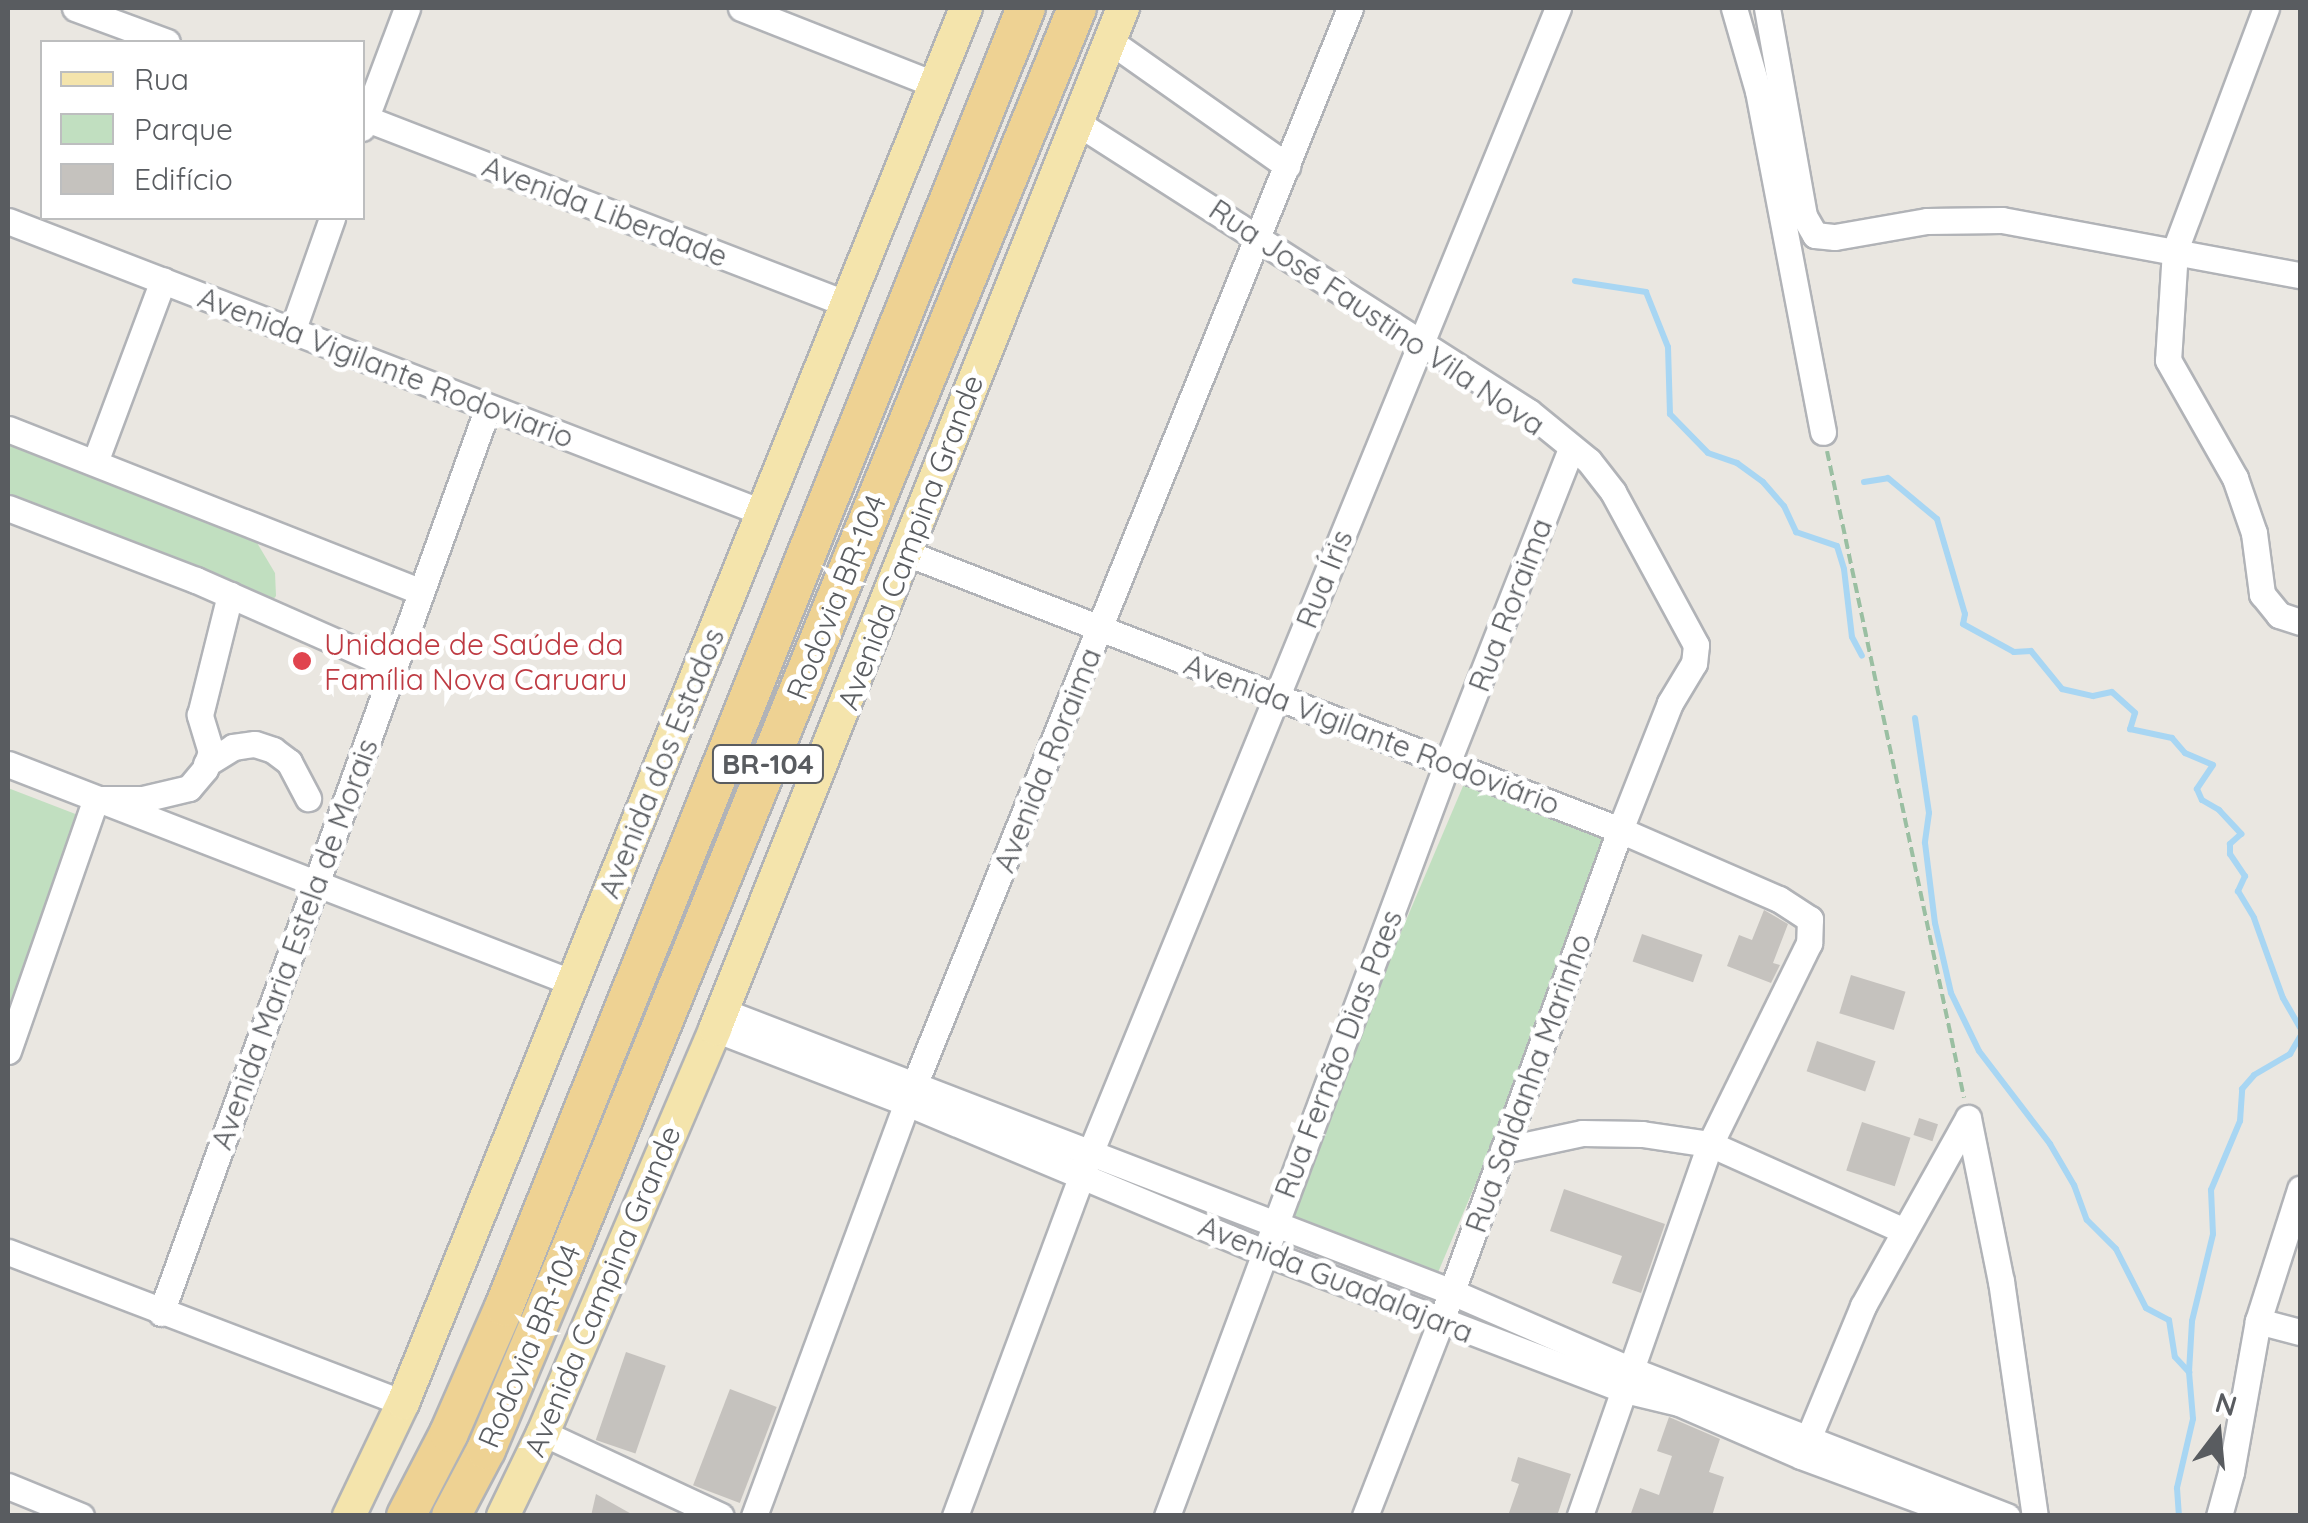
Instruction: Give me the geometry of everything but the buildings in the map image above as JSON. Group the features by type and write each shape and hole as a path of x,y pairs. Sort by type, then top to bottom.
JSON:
{"highway":[{"name":"Rodovia BR-104","path":"406,1516 449,1433 504,1307 1026,8"},
{"name":"Rodovia BR-104","path":"451,1516 486,1450 568,1254 1077,8"}],"main road":[{"name":"Avenida dos Estados","path":"349,1516 403,1403 966,8"},
{"name":"Avenida Campina Grande","path":"504,1514 543,1433 718,1020 1123,8"}],"street":[{"path":"75,8 161,40"},
{"path":"365,119 407,8"},
{"path":"741,8 936,85"},
{"name":"Avenida Roraima","path":"754,1516 911,1093 1350,8"},
{"name":"Rua Íris","path":"955,1516 1090,1151 1558,8"},
{"path":"1734,8 1758,91 1823,432"},
{"path":"1767,8 1804,216 1816,235 1835,237 1927,221 2002,220 2300,275"},
{"path":"2266,8 2175,250 2168,360 2235,478 2254,532 2262,594 2278,614 2300,622"},
{"path":"1110,41 1286,166"},
{"name":"Avenida Liberdade","path":"365,122 846,304"},
{"name":"Rua José Faustino Vila Nova","path":"1076,122 1528,412 1598,469 1689,626 1697,655"},
{"path":"293,329 331,220"},
{"name":"Avenida Vigilante Rodoviario","path":"8,221 764,513"},
{"path":"95,462 163,280"},
{"name":"Avenida Maria Estela de Morais","path":"161,1312 488,407"},
{"path":"8,430 420,591"},
{"name":"Rua Roraima","path":"1448,761 1570,449"},
{"path":"8,508 230,595 393,667"},
{"name":"Avenida Vigilante Rodoviário","path":"904,552 1448,761 1620,830 1802,911 1810,919 1809,944 1710,1144"},
{"path":"96,799 144,799 189,788 206,764 211,752 200,716 230,595"},
{"name":"Rua Saldanha Marinho","path":"1365,1516 1442,1321 1620,830 1670,703 1697,655"},
{"path":"206,764 234,747 255,744 273,750 289,762 308,798"},
{"name":"Rua Fernão Dias Paes","path":"1167,1516 1448,761"},
{"path":"8,764 571,982"},
{"path":"8,1051 96,799"},
{"name":"Avenida Guadalajara","path":"718,1020 911,1093 1081,1176 1263,1252 1442,1321 1625,1379"},
{"path":"911,1093 1090,1151 1452,1292 1625,1379 2006,1516"},
{"path":"1805,1446 1863,1306 1902,1230 1968,1118"},
{"path":"1968,1118 2000,1281 2035,1516"},
{"path":"1503,1150 1582,1132 1642,1134 1710,1144 1902,1230"},
{"path":"1580,1516 1710,1144"},
{"path":"2219,1516 2232,1472 2258,1321 2300,1189"},
{"path":"8,1252 403,1403"},
{"path":"2258,1321 2300,1332"},
{"path":"543,1433 722,1516"},
{"path":"1805,1446 1962,1516"},
{"path":"8,1486 81,1516"}],"path":[{"path":"1823,432 1968,1118"}],"green space":[{"path":"8,439 250,531 275,573 276,596 268,606 8,501"},
{"path":"1469,772 1623,837 1434,1282 1280,1217"},
{"path":"8,788 78,815 8,1009"}],"waterway":[{"path":"1575,281 1646,292 1668,347 1670,414 1708,453 1737,463 1763,482 1784,506 1796,532 1837,546 1844,569 1852,637 1862,656"},
{"path":"1864,482 1888,478 1937,519 1965,614 1963,624 2014,652 2031,651 2062,689 2093,696 2112,692 2135,713 2130,729 2172,738 2185,753 2213,765 2197,789 2202,800 2219,810 2241,834 2230,844 2230,854 2245,876 2238,891 2254,918 2283,998 2300,1027"},
{"path":"1915,718 1929,813 1925,843 1935,923 1951,993 1979,1051 2050,1144 2074,1185 2087,1220 2116,1249 2146,1308 2169,1320 2175,1357 2189,1372 2193,1419 2177,1488 2179,1516"},
{"path":"2189,1372 2192,1321 2213,1234 2211,1190 2240,1121 2242,1089 2254,1075 2290,1054 2300,1037"}],"place":[{"name":"Unidade de Saúde da Família Nova Caruaru","path":"302,661"}]}
